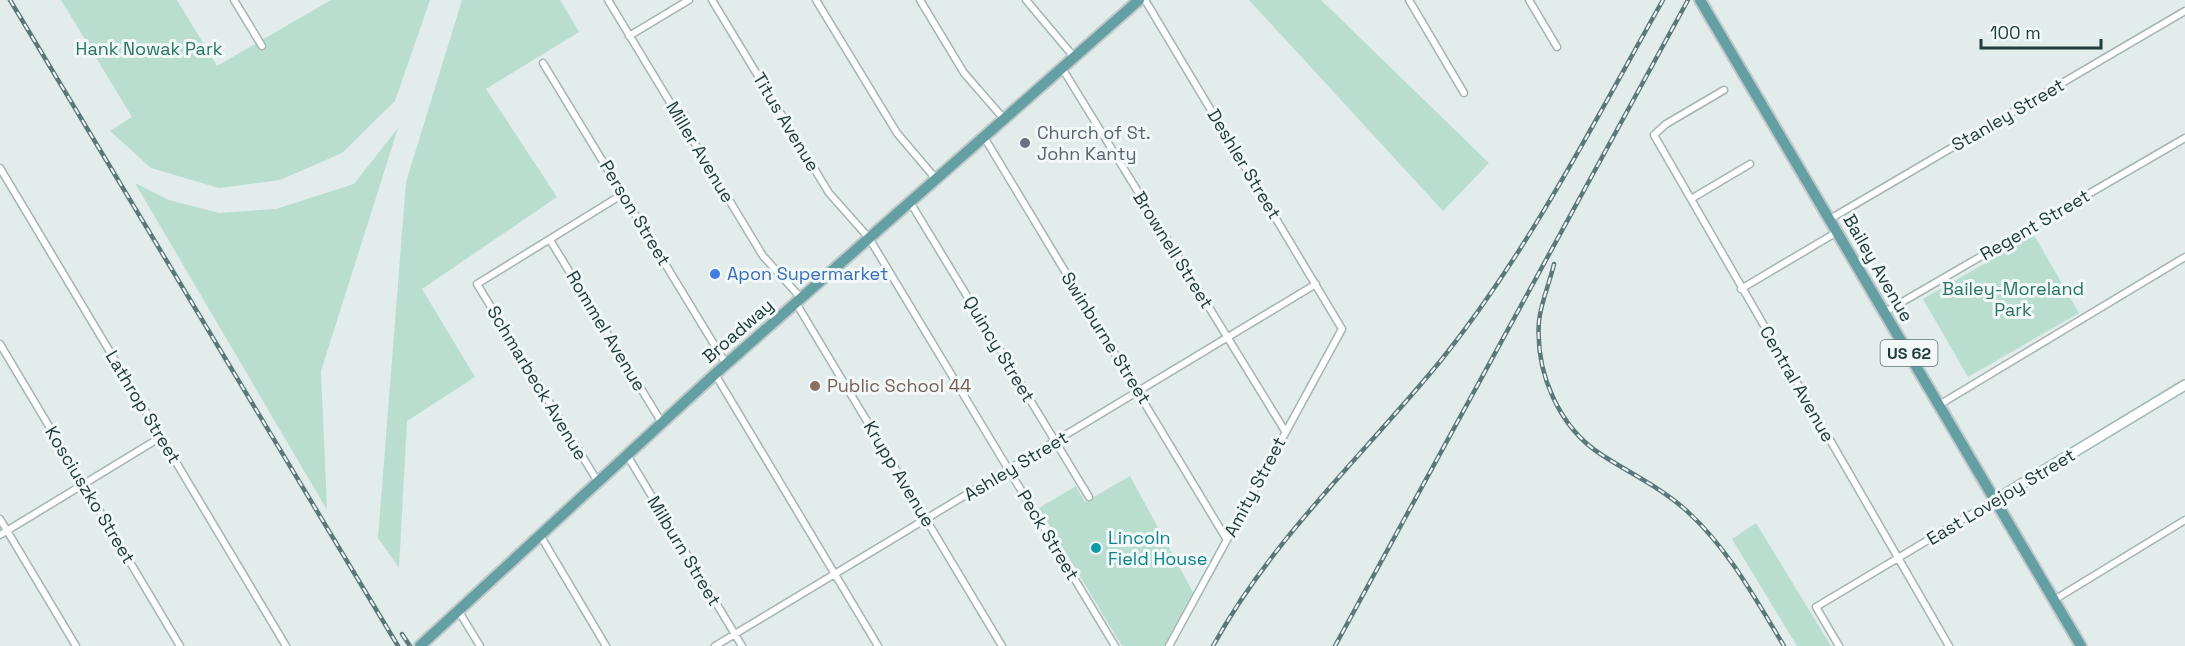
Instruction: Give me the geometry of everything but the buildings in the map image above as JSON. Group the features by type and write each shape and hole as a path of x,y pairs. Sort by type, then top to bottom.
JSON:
{"main road":[{"name":"Broadway","path":"420,646 726,364 1139,0"},
{"name":"Bailey Avenue","path":"1701,0 2081,646"}],"street":[{"path":"234,0 262,46"},
{"name":"Miller Avenue","path":"608,0 763,256 798,300"},
{"path":"629,36 689,0"},
{"name":"Titus Avenue","path":"712,0 829,193 869,238"},
{"path":"816,0 897,133 936,179"},
{"path":"920,0 964,73 1004,119"},
{"path":"1026,0 1074,57"},
{"name":"Deshler Street","path":"1145,0 1342,329"},
{"path":"1409,0 1464,93"},
{"path":"1530,0 1557,47"},
{"name":"Stanley Street","path":"1830,219 2185,12"},
{"name":"Person Street","path":"543,63 726,364"},
{"name":"Brownell Street","path":"1062,68 1285,432"},
{"name":"Central Avenue","path":"1724,90 1666,124 1654,135 1741,289 1950,646"},
{"name":"Swinburne Street","path":"984,137 1227,540"},
{"name":"Regent Street","path":"1885,312 2185,138"},
{"path":"1691,199 1750,164"},
{"name":"Lathrop Street","path":"0,168 286,646"},
{"path":"550,240 623,194"},
{"name":"Quincy Street","path":"910,202 1089,497"},
{"path":"1741,289 1838,232"},
{"name":"Peck Street","path":"869,238 1115,646"},
{"name":"Schmarbeck Avenue","path":"550,240 477,284 598,482"},
{"name":"Rommel Avenue","path":"550,240 662,423"},
{"path":"1939,405 2185,256"},
{"name":"Ashley Street","path":"715,646 1316,285"},
{"name":"Krupp Avenue","path":"798,300 1002,646"},
{"name":"Amity Street","path":"1169,646 1342,329"},
{"name":"Kosciuszko Street","path":"0,344 180,646"},
{"path":"715,374 878,646"},
{"name":"East Lovejoy Street","path":"1839,646 1816,607 2185,386"},
{"path":"0,535 161,437"},
{"name":"Milburn Street","path":"627,455 742,646"},
{"path":"0,519 76,646"},
{"path":"2054,600 2185,520"},
{"path":"540,535 606,646"},
{"path":"459,610 480,646"}],"green space":[{"name":"Hank Nowak Park","path":"61,0 177,0 217,66 331,0 430,0 395,101 342,153 280,180 219,188 151,168 110,131 132,117"},
{"path":"462,0 560,0 579,32 486,89 557,197 422,289 475,377 407,421 399,568 378,538 406,182"},
{"path":"1249,0 1321,0 1489,163 1443,211"},
{"path":"398,128 321,371 327,510 135,183 169,200 219,213 276,209 354,184"},
{"name":"Bailey-Moreland Park","path":"2034,235 2079,313 1968,377 1923,299"},
{"path":"1130,476 1193,592 1164,646 1122,646 1039,508 1076,486 1085,502"},
{"path":"1756,523 1831,646 1797,646 1732,539"}],"railway":[{"path":"10,0 398,646"},
{"path":"1213,646 1237,606 1291,533 1442,359 1504,274 1560,184 1663,0"},
{"path":"1335,646 1688,0"},
{"path":"1554,264 1540,314 1539,340 1546,379 1562,414 1587,444 1669,496 1703,527 1741,576 1784,646"},
{"path":"402,634 410,646"}],"place":[{"name":"Church of St. John Kanty","path":"1025,143"},
{"name":"Apon Supermarket","path":"715,274"},
{"name":"Public School 44","path":"815,386"},
{"name":"Lincoln Field House","path":"1096,548"}]}
